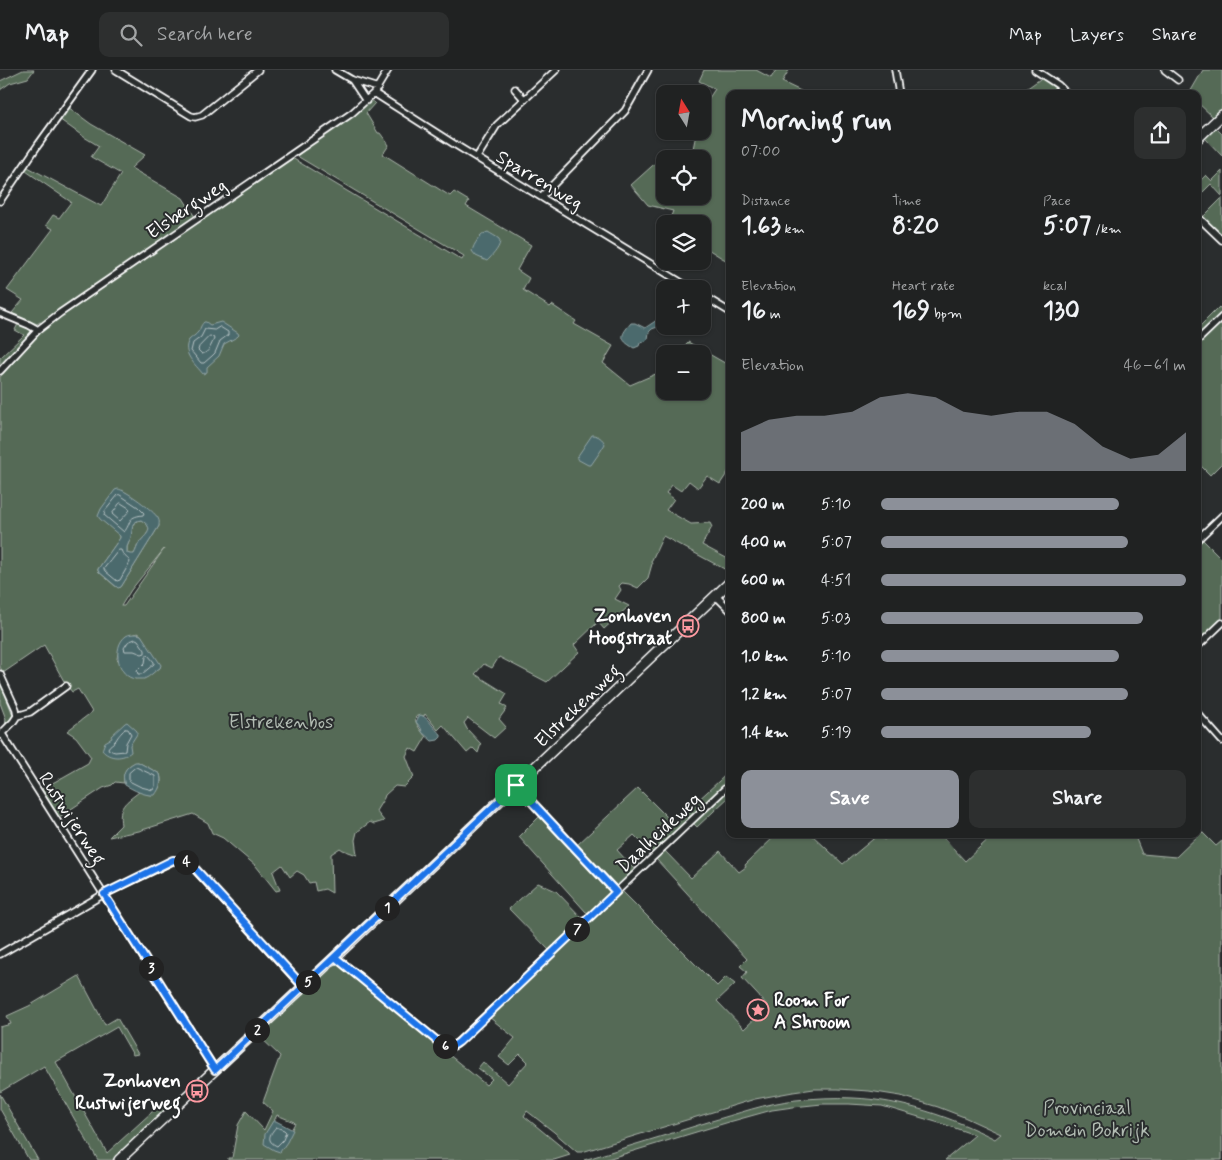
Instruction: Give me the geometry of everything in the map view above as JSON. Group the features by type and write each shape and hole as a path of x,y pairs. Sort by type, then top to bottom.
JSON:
{"street":[{"path":"0,201 92,70"},
{"path":"116,70 190,116 195,117 202,116 258,70"},
{"path":"335,70 352,80 366,101"},
{"name":"Elsbergweg","path":"0,371 38,330 83,296 352,113 376,91 388,70"},
{"path":"477,158 497,125 556,70"},
{"path":"540,196 625,111 648,70"},
{"path":"895,70 898,90"},
{"path":"1035,70 1063,90"},
{"path":"1165,70 1178,80"},
{"name":"Sparrenweg","path":"352,80 376,91 477,158 677,280"},
{"path":"515,89 524,99"},
{"path":"1201,135 1222,115"},
{"path":"1201,220 1222,240"},
{"path":"711,300 726,310"},
{"path":"0,313 38,330"},
{"path":"1201,337 1222,317"},
{"path":"1201,536 1222,516"},
{"name":"Elstrekenweg","path":"119,1160 726,586"},
{"path":"716,596 726,606"},
{"path":"1201,643 1222,623"},
{"path":"0,674 16,709 16,716 13,722 1,735"},
{"path":"16,716 30,712 66,686"},
{"path":"1201,717 1222,741"},
{"name":"Rustwijerweg","path":"1,735 215,1070"},
{"path":"516,785 616,892"},
{"name":"Daalheideweg","path":"335,957 442,1045 455,1045 726,788"},
{"path":"0,954 104,894 173,860 184,861 190,863 303,986"}],"green space":[{"path":"23,70 34,70 28,78 10,83 0,90 0,81"},
{"path":"704,70 756,70 771,78 776,70 789,70 782,82 799,90 726,90 726,260 711,251 711,215 671,215 673,211 648,205 631,185 656,162 656,205 711,205 711,150 693,150 695,140 711,140 711,95 715,89 711,85 699,81"},
{"path":"1203,70 1222,70 1222,108 1213,117 1201,106 1201,90 1191,90"},
{"path":"1043,77 1057,90 1025,90"},
{"name":"Elstrekenbos","path":"371,100 375,103 366,113 378,133 389,145 383,154 450,196 454,192 469,201 466,206 531,245 517,270 529,278 523,290 550,307 552,305 576,321 574,324 613,346 603,363 630,385 656,374 656,400 711,400 711,355 726,364 726,475 720,484 707,476 698,488 689,481 681,491 672,485 666,493 674,499 666,510 691,524 710,523 712,527 702,545 726,558 726,570 663,536 651,562 648,578 638,588 622,583 619,586 621,590 615,599 629,606 604,629 598,622 574,645 579,652 547,682 499,657 492,668 484,664 475,674 507,694 501,704 507,708 499,719 506,727 494,738 468,718 464,723 467,729 481,744 478,753 473,748 467,753 443,725 438,730 425,714 424,716 416,717 416,723 426,737 417,752 410,748 406,756 414,777 404,787 395,786 385,795 376,811 384,821 374,824 370,822 357,832 355,840 357,855 340,848 331,854 332,893 325,889 316,891 314,882 309,883 304,875 297,871 290,877 282,865 273,872 280,890 276,891 256,866 223,838 212,833 208,823 193,814 139,831 109,837 121,825 121,813 126,802 139,792 152,795 160,786 160,774 138,762 126,769 124,783 115,782 103,788 59,817 42,789 88,763 91,757 76,737 67,731 92,712 78,689 72,692 65,683 44,645 3,673 0,667 0,377 47,326 40,322 37,324 12,313 23,300 7,290 53,229 46,225 53,215 59,218 71,202 23,169 26,166 101,206 121,174 91,157 99,146 59,119 68,107 91,124 145,155 131,168 183,198 195,217 201,221 292,158 462,260 464,256 297,156","holes":["122,490 156,516 159,526 121,587 115,586 98,569 120,538","164,549 124,606 121,606 131,590","138,633 160,668 135,679 117,659 119,649 125,639 133,634"]},
{"path":"1216,128 1222,134 1222,156 1205,138"},
{"path":"1222,171 1222,196 1211,184 1201,194 1201,180 1206,175 1212,181"},
{"path":"1222,198 1222,236 1203,217"},
{"path":"1219,307 1222,310 1222,314 1201,333 1201,325"},
{"path":"1222,321 1222,463 1210,475 1201,466 1201,342"},
{"path":"18,324 31,331 0,367 0,358 24,335 15,330"},
{"path":"141,520 146,523 149,529 132,555 127,553 127,547 133,524"},
{"path":"1201,540 1222,559 1222,618 1201,637"},
{"path":"0,682 13,715 5,726 6,719 0,703"},
{"path":"726,775 726,784 652,853 634,835 617,850 635,870 620,885 617,886 613,883 577,845 638,788 673,823"},
{"path":"726,792 726,800 697,827 693,823"},
{"path":"541,815 611,890 611,893 589,913 586,912 519,837"},
{"name":"Provinciaal Domein Bokrijk","path":"1202,832 1216,846 1222,841 1222,1160 945,1160 975,1135 882,1106 822,1104 772,1110 604,1160 584,1160 763,1106 785,1101 818,1098 871,1099 890,1102 944,1117 995,1139 1001,1134 938,1107 901,1096 869,1091 814,1089 755,1099 582,1152 577,1152 527,1111 524,1116 570,1155 554,1160 228,1160 228,1158 232,1158 238,1125 246,1111 264,1130 273,1111 263,1102 280,1056 258,1035 335,963 486,1085 492,1079 478,1068 483,1062 508,1084 528,1062 520,1054 509,1065 499,1057 515,1038 489,1017 621,890 717,986 726,977 735,984 717,1001 744,1029 768,1006 742,978 747,972 740,966 747,959 656,859 664,850 691,878 720,851 739,872 773,838 815,838 843,864 874,838 884,840 887,838 944,838 965,861 990,838 1136,838 1142,854 1176,857 1196,838 1201,838","holes":["277,1115 295,1123 281,1149 265,1139"]},
{"path":"538,883 556,891 583,919 549,950 509,909"},
{"path":"79,976 105,1025 117,1018 138,1054 133,1055 117,1027 56,1062 107,1153 164,1101 169,1107 112,1160 98,1160 44,1066 0,1092 0,1027 11,1024 7,1016 29,1006"},
{"path":"0,1094 38,1160 29,1160 0,1109"}],"water":[{"path":"488,232 498,238 500,242 496,251 487,261 476,256 472,251 482,235"},
{"path":"656,321 656,328 649,332 648,339 640,343 639,346 634,348 623,339 623,334 631,323 645,328"},
{"path":"204,322 210,325 221,322 239,335 224,344 219,356 207,367 207,372 203,374 190,358 187,345"},
{"path":"592,435 603,440 605,444 591,465 588,465 577,459 577,457"},
{"path":"115,490 122,490 140,501 158,518 159,522 159,526 121,587 118,588 98,571 120,538 98,516","holes":["141,520 146,523 149,529 147,534 139,543 134,554 127,553 133,524"]},
{"path":"127,635 141,635 161,665 160,668 144,679 130,677 121,668 119,661 118,654 121,641"},
{"path":"421,715 441,734 438,740 432,741 422,732 416,722"},
{"path":"127,722 137,731 130,745 131,752 124,756 108,755 102,750 105,742 112,738 111,736"},
{"path":"135,762 160,774 160,785 155,795 143,794 125,785 123,777 125,771"},
{"path":"273,1121 293,1130 280,1152 264,1144 265,1134"}],"place":[{"name":"Zonhoven Hoogstraat","path":"688,626"},
{"name":"Room For A Shroom","path":"758,1010"},
{"name":"Zonhoven Rustwijerweg","path":"197,1091"}],"route":[{"path":"516,785 303,986 215,1070 104,894 173,860 190,863 303,986 335,957 442,1045 455,1045 616,892 516,785"}]}
